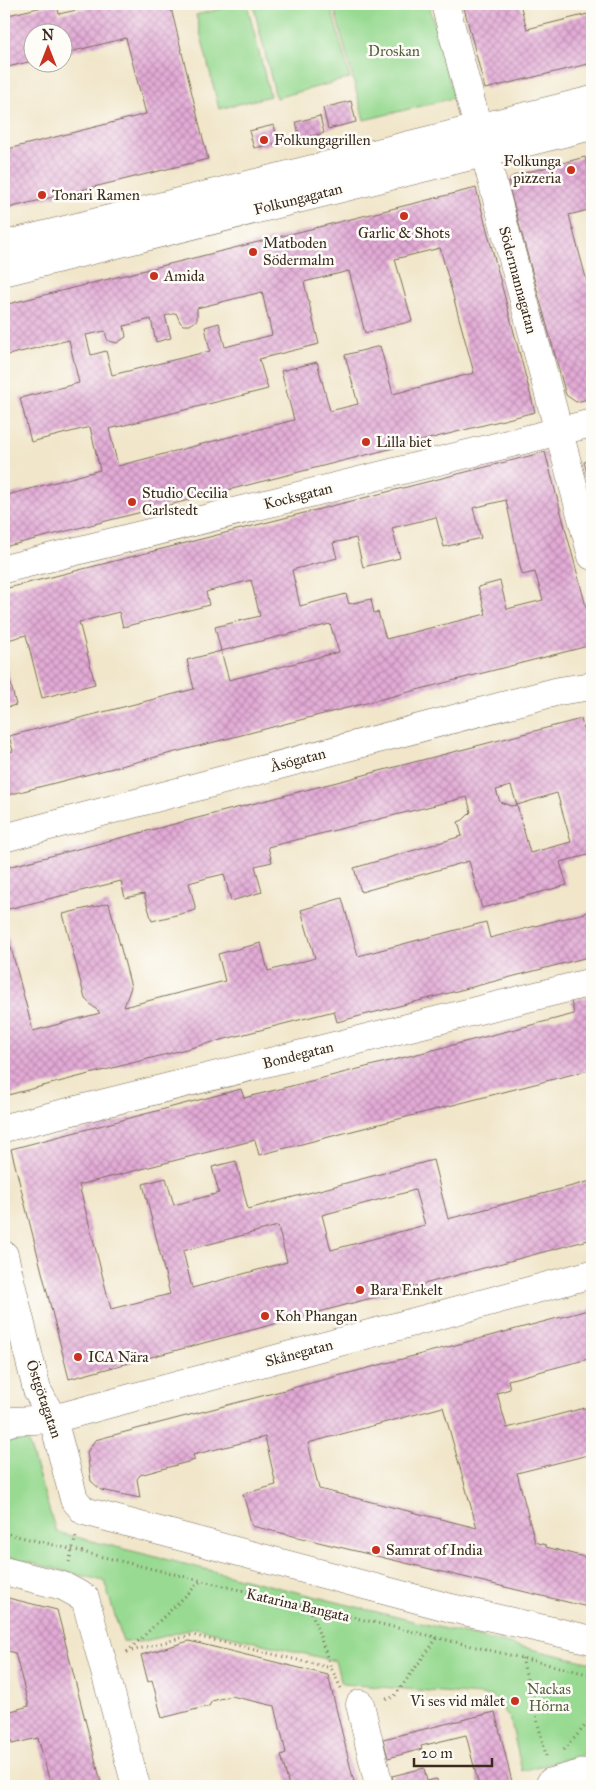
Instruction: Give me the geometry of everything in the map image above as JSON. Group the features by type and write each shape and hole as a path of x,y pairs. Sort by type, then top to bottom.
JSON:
{"street":[{"name":"Södermannagatan","path":"445,4 592,556"},
{"name":"Folkungagatan","path":"4,272 481,139 592,100"},
{"name":"Folkungagatan","path":"4,245 481,139 592,126"},
{"name":"Kocksgatan","path":"4,569 592,423"},
{"name":"Åsögatan","path":"4,838 559,691 592,686"},
{"name":"Bondegatan","path":"4,1128 592,982"},
{"name":"Östgötagatan","path":"4,1255 37,1390 53,1419 74,1499 84,1511"},
{"name":"Skånegatan","path":"4,1424 13,1421 53,1419 592,1274"},
{"path":"84,1511 451,1608 592,1640"},
{"path":"4,1571 74,1592 115,1655 136,1786"},
{"path":"360,1704 379,1786"},
{"path":"550,1779 592,1771"}],"path":[{"path":"74,1592 72,1550 84,1511"},
{"name":"Katarina Bangata","path":"4,1533 592,1675"},
{"path":"115,1655 201,1581"},
{"path":"310,1608 338,1686 360,1704 394,1697 437,1638"},
{"path":"115,1655 192,1635 331,1668"},
{"path":"522,1658 550,1779"},
{"path":"550,1779 592,1718"}],"green space":[{"path":"247,4 270,96 219,109 196,15"},
{"path":"253,4 330,4 350,78 276,98"},
{"name":"Droskan","path":"333,4 429,4 454,98 364,120"},
{"name":"Nackas Hörna","path":"27,1438 56,1532 449,1630 592,1663 592,1752 522,1771 510,1718 492,1696 342,1684 335,1661 196,1628 141,1642 123,1641 104,1581 4,1556 4,1443"}],"building":[{"path":"55,4 57,4 59,14 103,4 170,4 208,159 4,209 4,150 146,114 126,38 72,52 72,22 22,22 22,64 4,68 4,16"},
{"path":"179,4 196,4 180,8"},
{"path":"463,4 520,4 527,29 592,13 592,63 485,89"},
{"path":"351,101 356,122 328,129 323,108"},
{"path":"320,116 324,133 300,139 296,122"},
{"path":"274,125 278,143 254,148 249,131"},
{"path":"585,157 592,181 592,209 569,215 592,300 592,398 576,402 566,395 508,184 513,176"},
{"path":"476,188 535,412 4,547 4,496 100,470 90,427 31,442 20,398 79,383 69,340 4,356 4,305","holes":["440,248 474,373 393,394 380,346 345,355 358,404 330,411 317,362 281,371 294,420 118,466 109,429 268,389 259,359 319,344 304,282 349,271 365,333 412,321 395,259","262,292 272,335 225,347 219,323 205,327 210,351 112,375 106,351 91,355 86,335 105,331 107,339 117,343 126,337 124,326 151,319 156,342 171,338 165,316 176,313 183,325 190,325 197,320 197,308"]},
{"path":"545,452 592,629 592,645 4,796 4,753 13,751 9,736 194,689 187,660 221,651 215,627 260,616 251,580 206,592 209,605 123,627 119,612 79,622 95,684 42,698 26,635 4,641 4,589","holes":["506,500 522,575 535,572 543,600 507,609 500,581 478,587 486,614 386,639 378,612 374,613 371,599 349,604 346,594 300,606 292,570 337,558 333,543 356,538 363,567 400,558 392,528 436,517 444,547 481,538 473,508","330,624 339,652 229,680 221,651"]},
{"path":"592,460 592,491 584,462"},
{"path":"7,669 16,705 4,708 4,670"},
{"path":"581,719 592,761 592,854 560,862 567,885 482,908 469,861 361,892 354,868 462,836 458,822 471,812 467,797 268,847 272,862 255,866 262,892 231,901 224,874 207,878 189,883 196,910 152,921 144,894 125,898 121,881 4,910 4,868","holes":["511,786 517,805 511,806 500,802 496,790","557,793 571,842 530,853 517,805"]},
{"path":"342,898 358,956 486,922 490,938 592,911 592,956 337,1022 334,1011 4,1096 4,921 33,1031 100,1013 85,999 63,914 109,903 131,987 124,1007 225,981 218,954 261,943 268,971 315,958 301,910"},
{"path":"592,996 592,1078 589,1070 259,1155 255,1140 79,1185 111,1309 170,1294 143,1184 166,1178 174,1205 219,1193 212,1167 236,1161 248,1209 433,1160 448,1219 591,1181 592,1239 69,1379 11,1149 241,1089 244,1098 574,1014 571,1001","holes":["415,1190 425,1225 331,1250 322,1215","278,1226 287,1262 192,1288 183,1251"]},
{"path":"592,1309 592,1358 508,1380 510,1389 497,1393 507,1428 592,1406 592,1454 517,1473 535,1542 546,1545 546,1547 592,1559 592,1608 252,1526 243,1494 276,1485 265,1437 193,1455 195,1460 140,1475 137,1479 140,1498 101,1490 91,1481 87,1452 95,1440","holes":["443,1407 477,1528 319,1489 308,1443"]},
{"path":"4,1597 57,1610 102,1786 51,1786 38,1738 12,1744 4,1713 29,1706 15,1653 4,1650"},
{"path":"189,1641 328,1675 355,1786 289,1786 281,1755 286,1753 275,1706 231,1696 212,1701 209,1706 162,1718 152,1680 148,1682 141,1655"},
{"path":"495,1712 513,1786 479,1786 466,1735 421,1746 422,1749 388,1758 383,1739"},
{"path":"424,1768 427,1781 437,1779 438,1786 394,1786 392,1776"}],"place":[{"name":"Folkungagrillen","path":"264,140"},
{"name":"Folkunga pizzeria","path":"571,170"},
{"name":"Tonari Ramen","path":"42,195"},
{"name":"Garlic & Shots","path":"404,216"},
{"name":"Matboden Södermalm","path":"253,252"},
{"name":"Amida","path":"154,276"},
{"name":"Lilla biet","path":"366,442"},
{"name":"Studio Cecilia Carlstedt","path":"132,502"},
{"name":"Bara Enkelt","path":"360,1290"},
{"name":"Koh Phangan","path":"265,1316"},
{"name":"ICA Nära","path":"78,1357"},
{"name":"Samrat of India","path":"376,1550"},
{"name":"Vi ses vid målet","path":"515,1701"}]}
